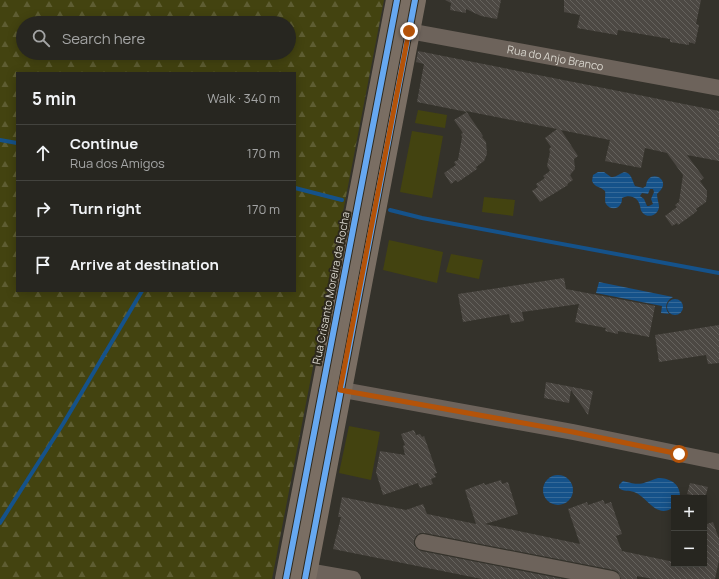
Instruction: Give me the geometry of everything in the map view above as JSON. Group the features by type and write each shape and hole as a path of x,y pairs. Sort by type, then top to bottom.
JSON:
{"main road":[{"name":"Rua Crisanto Moreira da Rocha","path":"397,0 401,30"},
{"name":"Rua Crisanto Moreira da Rocha","path":"296,574 401,30 415,0"}],"street":[{"name":"Rua do Anjo Branco","path":"401,30 719,88"},
{"path":"331,388 573,432 719,462"},
{"path":"423,542 612,579"},
{"path":"296,574 353,579"}],"green space":[{"path":"0,0 384,0 272,579 0,579"},
{"path":"418,110 447,115 445,128 415,123"},
{"path":"412,131 443,136 432,198 400,192"},
{"path":"484,197 515,200 513,216 482,212"},
{"path":"389,240 443,252 437,283 383,270"},
{"path":"451,254 483,260 479,279 446,272"},
{"path":"349,426 380,432 371,480 339,473"}],"water":[{"path":"598,172 604,172 613,177 626,172 630,176 635,186 643,188 646,186 649,178 656,176 659,177 663,182 663,186 657,194 659,207 657,213 652,216 644,214 641,211 636,198 631,196 622,198 619,207 617,208 607,206 605,202 605,191 595,185 592,181 593,175","holes":["650,189 653,189 654,192 651,199 653,204 647,206 644,199 640,196 642,193 648,194"]},
{"path":"599,282 673,297 666,304 669,314 661,313 662,306 596,293"},
{"path":"675,299 682,304 683,307 678,314 675,315 668,310 667,307 672,300"},
{"path":"558,475 569,479 573,490 569,501 558,505 547,501 543,490 547,479"},
{"path":"658,478 667,479 677,486 680,495 671,495 671,508 662,511 652,506 634,492 619,488 619,485 623,481 641,484"}],"building":[{"path":"445,0 501,0 497,19 481,16 466,9 466,13 450,10 451,3"},
{"path":"564,0 701,0 696,24 699,25 695,44 689,42 689,45 670,42 670,39 618,30 617,35 577,28 580,15 564,12"},
{"path":"418,51 719,111 719,161 687,155 704,178 700,181 707,191 706,202 696,209 697,211 678,225 677,223 672,226 665,216 677,207 675,205 679,202 683,175 667,153 645,148 641,168 605,161 610,140 561,130 578,156 574,159 575,169 570,175 573,180 567,184 568,185 540,202 532,191 538,187 536,184 545,178 543,176 550,171 547,166 550,152 549,149 551,147 545,138 557,129 417,102 424,64 416,62"},
{"path":"467,112 486,142 487,154 484,161 476,167 477,169 458,182 456,180 451,184 444,173 456,165 454,162 458,160 462,137 461,134 463,133 454,120"},
{"path":"564,278 566,289 655,306 649,337 618,331 618,334 605,331 606,328 575,322 579,304 522,312 524,321 511,323 509,314 463,322 458,294"},
{"path":"719,325 719,363 708,364 706,355 659,362 655,335"},
{"path":"546,382 593,391 588,415 571,390 569,403 544,398"},
{"path":"414,430 416,435 420,434 422,437 424,436 437,473 434,474 436,477 431,479 433,484 420,488 418,483 383,495 376,472 380,451 405,455 403,446 405,445 401,434"},
{"path":"501,480 502,484 508,482 518,514 485,524 580,544 568,509 587,502 588,505 603,500 605,504 611,502 622,534 616,536 622,551 671,561 671,567 707,567 707,524 713,522 719,539 719,560 715,579 653,579 637,576 637,579 621,579 618,572 614,570 425,533 420,533 414,540 414,545 421,551 563,579 482,579 333,549 341,517 338,517 342,497 406,510 423,504 427,514 476,524 465,490 484,483 485,485"},
{"path":"690,483 708,487 706,495 687,494"}],"waterway":[{"path":"0,140 16,143"},
{"path":"296,188 342,200"},
{"path":"390,210 422,218 719,273"},
{"path":"0,523 63,424 141,292"}],"cycle path":[{"path":"286,579 397,0"},
{"path":"305,579 415,0"}],"route":[{"path":"409,31 340,390 573,432 679,454"}]}
